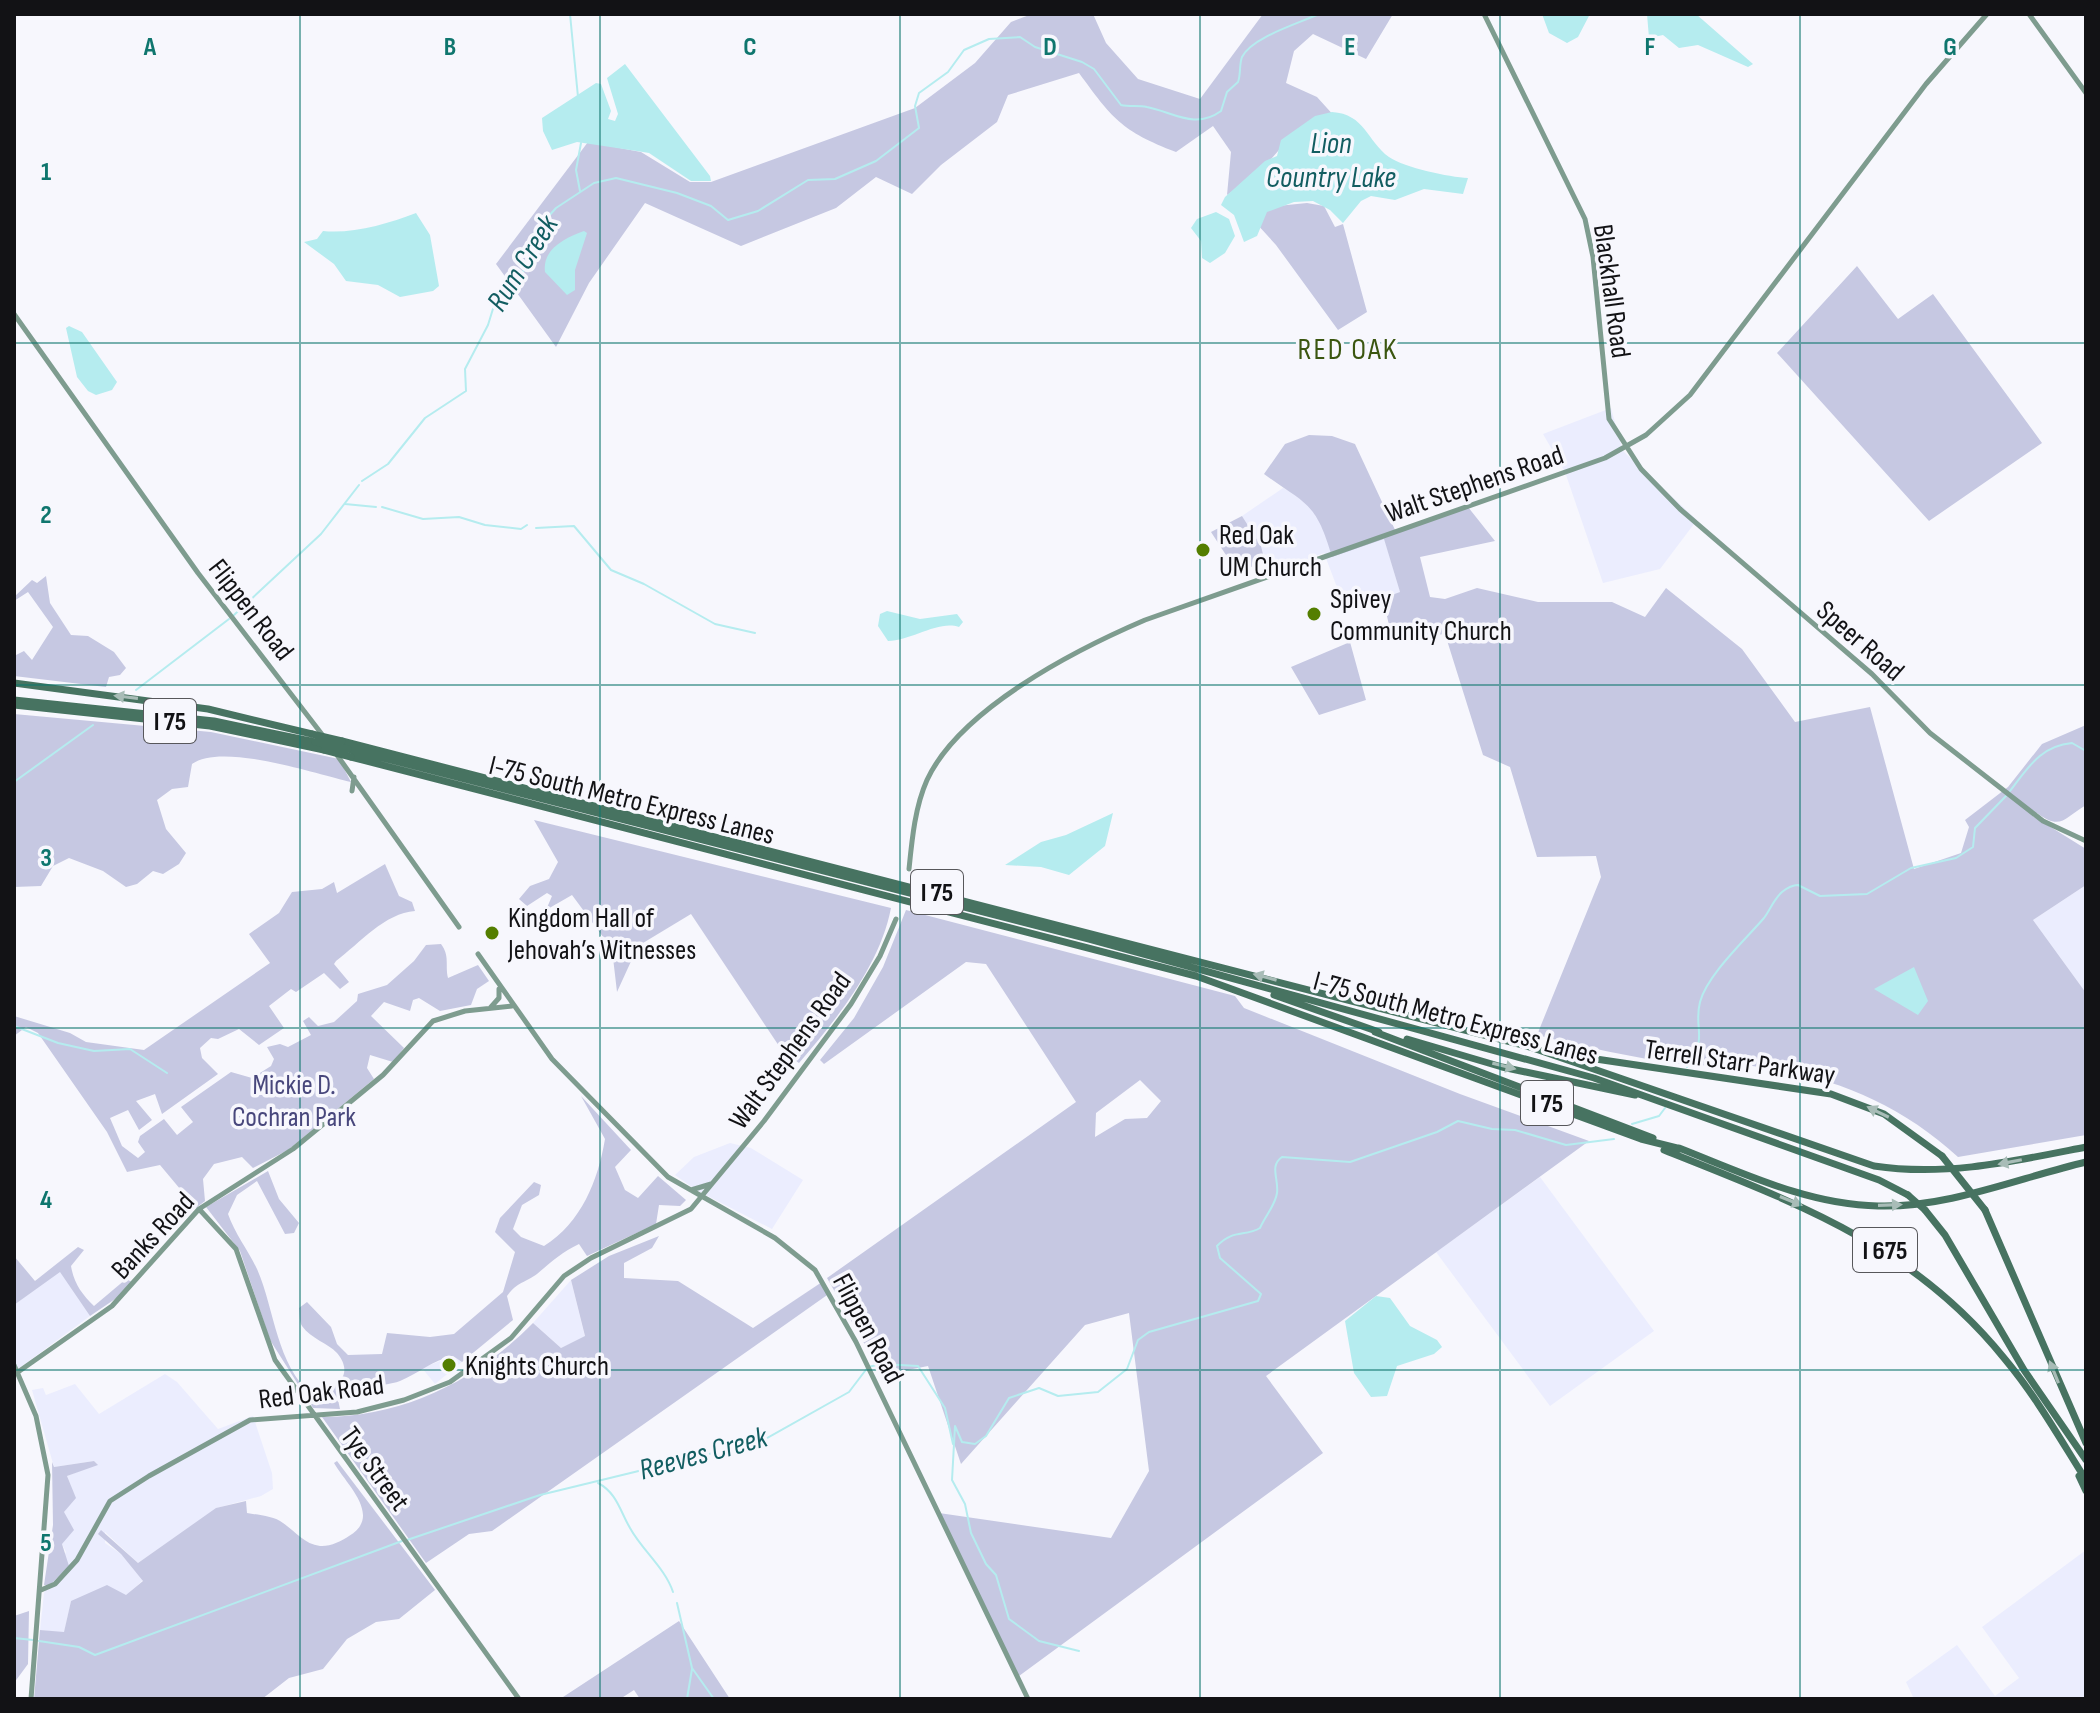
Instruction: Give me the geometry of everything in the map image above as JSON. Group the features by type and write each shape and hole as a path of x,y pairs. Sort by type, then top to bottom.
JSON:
{"highway":[{"name":"I 75","path":"14,683 208,709 314,738 342,741 1530,1047 1696,1103 1856,1162 1896,1169 1961,1170 2086,1147"},
{"name":"I 75","path":"14,703 210,726 350,753 1196,976 1641,1139 1681,1149 1809,1196 1880,1206 1938,1200 2086,1162"},
{"name":"I-75 South Metro Express Lanes","path":"14,703 214,721 314,738 350,753 1062,932 1424,1030 1685,1108 1886,1183 1908,1195 1945,1235 2031,1381"},
{"name":"I-75 South Metro Express Lanes","path":"1231,979 1375,1032 1502,1067 1649,1097"},
{"path":"1424,1030 1583,1070 1696,1103"},
{"path":"1375,1032 1681,1149"},
{"name":"Terrell Starr Parkway","path":"1530,1047 1633,1067 1777,1083 1831,1094 1884,1114 1942,1156 1985,1210 2008,1257 2086,1443"},
{"name":"I 675","path":"1641,1139 1832,1219 1910,1267 1964,1314 1997,1349 2086,1480"},
{"path":"2031,1381 2086,1460"},
{"path":"2031,1381 2086,1480"},
{"path":"2066,1399 2086,1435"},
{"path":"2064,1445 2086,1491"}],"street":[{"name":"Blackhall Road","path":"1484,14 1585,219 1593,257 1609,419 1626,447"},
{"name":"Walt Stephens Road","path":"909,869 915,823 927,781 950,744 991,707 1076,654 1145,620 1605,458 1675,412 1926,84 1987,14"},
{"path":"2029,14 2086,93"},
{"name":"Flippen Road","path":"14,314 198,573 354,776 459,927"},
{"name":"Speer Road","path":"1626,447 1664,494 1872,674 1930,733 2043,821 2086,841"},
{"path":"352,791 354,776"},
{"name":"Walt Stephens Road","path":"703,1197 851,1004 880,956 896,919"},
{"name":"Flippen Road","path":"478,954 535,1038 668,1177 794,1252 815,1270 830,1292 1028,1699"},
{"path":"488,1009 499,998 498,984"},
{"name":"Banks Road","path":"18,1372 116,1303 167,1241 199,1209 293,1149 383,1075 433,1021 465,1011 512,1006"},
{"path":"691,1190 704,1188 715,1181"},
{"path":"715,1181 712,1194 719,1206"},
{"name":"Red Oak Road","path":"41,1590 48,1589 71,1568 84,1551 106,1505 118,1494 250,1420 357,1412 396,1403 450,1382 511,1338 564,1276 591,1258 672,1221 703,1197"},
{"name":"Tye Street","path":"199,1209 236,1249 268,1346 313,1415 519,1699"},
{"path":"14,1365 36,1417 46,1458 48,1496 31,1699"}],"shaded area":[{"path":"1611,408 1623,451 1697,520 1660,569 1603,583 1565,472 1543,434"},
{"path":"1283,488 1304,498 1323,526 1332,556 1384,538 1400,592 1346,611 1324,553 1269,573 1261,546 1242,516"},
{"path":"2086,885 2086,993 2033,920"},
{"path":"730,1143 751,1148 803,1180 772,1229 696,1190 675,1175 694,1157"},
{"path":"1540,1177 1654,1331 1550,1406 1436,1252"},
{"path":"60,1271 90,1316 14,1372 14,1305"},
{"path":"571,1280 585,1337 561,1348 533,1323"},
{"path":"453,1356 462,1362 435,1384 422,1368"},
{"path":"165,1374 177,1382 218,1429 253,1416 272,1473 273,1489 261,1496 217,1508 138,1563 105,1532 105,1543 121,1554 143,1580 126,1596 71,1601 64,1633 40,1630 44,1593 66,1552 62,1544 64,1512 75,1497 67,1476 97,1464 94,1461 54,1467 32,1390 43,1388 46,1395 75,1384 99,1414"},
{"path":"2086,1550 2086,1699 1914,1699 1906,1682 1957,1645 1995,1696 2019,1678 1982,1627"}],"green space":[{"path":"1032,14 1093,14 1106,43 1138,79 1200,99 1263,14 1393,14 1366,59 1313,34 1294,51 1286,83 1317,97 1336,118 1279,150 1256,176 1227,195 1231,152 1213,126 1176,152 1142,137 1119,122 1079,73 1008,95 997,122 941,165 912,194 876,177 836,208 741,246 645,203 589,283 556,347 496,264 588,142 641,152 690,182 711,182 915,108 975,63 1011,22"},
{"path":"1307,203 1324,206 1335,227 1343,224 1367,312 1338,330 1276,245 1256,223 1268,207"},
{"path":"1857,266 1898,319 1933,294 2042,443 1929,521 1777,353"},
{"path":"1309,435 1332,436 1355,444 1396,532 1468,507 1495,541 1420,557 1430,597 1445,599 1477,588 1538,602 1612,602 1645,617 1666,588 1742,649 1795,722 1870,707 1914,869 1961,853 1969,827 1965,820 2008,787 2042,744 2086,725 2086,805 2062,821 2052,821 2037,813 2033,816 2086,849 2086,885 2033,920 2086,993 2086,1135 1958,1157 1935,1137 1885,1105 1831,1083 1774,1069 1743,1065 1690,1065 1646,1059 1537,1035 1601,877 1596,856 1537,857 1510,767 1483,755 1445,634 1392,639 1383,598 1400,592 1384,539 1332,557 1321,525 1308,506 1264,474 1285,444"},
{"path":"1242,516 1261,546 1265,562 1237,572 1211,532"},
{"path":"46,576 50,603 71,635 88,636 114,652 126,668 120,675 109,677 106,687 14,676 14,656 24,651 32,660 53,627 28,592 14,601 14,597 32,580 37,583"},
{"path":"1350,642 1366,700 1319,715 1291,667"},
{"path":"14,714 211,732 339,759 351,782 246,758 206,758 192,764 188,787 172,789 157,800 166,829 186,853 179,864 163,874 153,871 137,884 126,887 103,871 69,858 53,866 41,886 14,887"},
{"path":"534,820 891,908 867,970 828,1028 799,1063 783,1052 691,914 638,946 617,992 612,949 572,895 546,910 552,896 547,893 527,906 519,899 530,886 549,879 558,862"},
{"name":"Mickie D. Cochran Park","path":"385,864 399,896 412,902 415,911 383,923 336,961 334,964 349,982 340,989 324,973 296,992 291,989 269,1006 284,1028 259,1045 239,1029 218,1039 211,1038 200,1048 202,1058 218,1074 162,1114 155,1094 136,1101 152,1120 139,1130 128,1110 110,1118 122,1146 138,1158 145,1152 138,1142 140,1136 164,1119 177,1135 193,1122 181,1107 231,1072 252,1078 271,1066 274,1059 267,1047 280,1044 288,1047 311,1035 303,1021 309,1017 318,1026 334,1022 357,1001 358,994 387,985 414,961 426,945 441,944 444,948 448,978 478,965 489,981 477,989 471,1005 440,1011 419,998 413,1000 410,1011 384,1002 371,1016 404,1048 393,1062 370,1055 367,1068 374,1079 288,1150 253,1168 242,1157 214,1164 203,1179 205,1201 196,1208 160,1165 127,1172 107,1132 38,1033 26,1027 14,1036 14,1016 70,1033 86,1042 144,1050 270,963 249,934 279,913 292,892 322,889 334,882 337,893"},
{"path":"906,910 1235,996 1244,1008 1460,1094 1589,1141 1266,1376 1323,1453 1019,1676 939,1513 1111,1538 1149,1471 1129,1313 1085,1325 961,1464 928,1366 882,1375 827,1278 1076,1102 986,964 966,962 824,1064 820,1060 854,1018 883,967","holes":["1140,1080 1161,1101 1147,1118 1125,1119 1095,1137 1096,1113"]},
{"path":"581,1096 631,1150 615,1167 625,1190 638,1198 658,1176 686,1200 680,1206 659,1205 656,1224 587,1256 579,1244 573,1247 518,1285 507,1296 513,1320 462,1362 453,1356 400,1381 346,1391 337,1395 340,1409 313,1408 270,1340 240,1251 206,1207 268,1171 279,1199 299,1223 294,1233 285,1234 257,1181 237,1195 228,1214 257,1269 291,1368 312,1395 320,1393 340,1382 344,1369 337,1353 302,1326 299,1308 307,1302 331,1327 337,1344 348,1355 382,1354 387,1333 430,1337 454,1334 503,1292 515,1252 495,1232 500,1218 534,1182 541,1185 539,1195 522,1205 513,1229 521,1237 544,1246 568,1225 586,1200 598,1170 605,1139"},
{"path":"659,1236 652,1248 624,1263 624,1278 678,1281 753,1328 822,1282 830,1293 492,1531 469,1534 426,1563 322,1417 381,1410 436,1392 487,1362 533,1323 561,1348 585,1336 571,1280 609,1256"},
{"path":"78,1247 84,1250 71,1266 72,1272 76,1283 94,1306 126,1279 132,1282 121,1295 90,1316 60,1272 14,1305 14,1256 35,1281"},
{"path":"94,1461 98,1465 67,1476 76,1498 64,1512 74,1530 62,1544 69,1566 49,1586 44,1585 53,1525 52,1462 54,1467"},
{"path":"337,1461 435,1590 399,1619 376,1622 347,1639 323,1669 289,1678 262,1699 34,1699 40,1630 64,1632 71,1601 107,1585 126,1595 143,1581 121,1554 98,1534 101,1530 138,1563 216,1508 246,1501 247,1513 279,1521 314,1545 331,1545 359,1528 363,1519 359,1500 334,1463"},
{"path":"29,1611 28,1664 14,1683 14,1616"},
{"path":"679,1621 730,1699 640,1699 634,1690 620,1699 560,1699"}],"water":[{"path":"1542,14 1590,14 1578,37 1567,43 1549,33"},
{"path":"1647,14 1696,14 1753,64 1748,67 1698,45 1679,48 1663,35 1649,38"},
{"path":"625,64 711,181 691,181 649,153 577,142 552,150 543,131 542,118 596,83 601,84 611,111 608,119 615,121 618,114 607,78"},
{"name":"Lion Country Lake","path":"1332,112 1359,123 1382,151 1396,161 1427,171 1468,178 1463,194 1424,189 1395,200 1371,196 1361,201 1343,223 1330,210 1313,201 1294,202 1267,212 1257,236 1244,242 1234,215 1221,205 1225,197 1265,161 1277,156 1281,140 1315,116"},
{"path":"1216,212 1229,219 1235,236 1225,253 1210,263 1202,258 1201,241 1191,228 1197,219"},
{"path":"416,213 430,235 439,286 433,291 400,297 378,285 346,281 334,264 304,242 317,239 323,231 370,227"},
{"path":"584,231 587,233 575,270 575,290 567,295 545,272 545,264 556,246"},
{"path":"69,326 82,332 117,382 112,390 96,395 88,391 77,377 66,328"},
{"path":"887,611 920,619 957,614 963,622 959,627 942,626 888,641 878,626 880,614"},
{"path":"1113,813 1105,846 1069,875 1041,867 1005,865 1041,842 1066,835"},
{"path":"1914,967 1928,1001 1918,1015 1874,989"},
{"path":"1376,1296 1390,1298 1410,1326 1437,1340 1442,1347 1434,1354 1397,1366 1387,1396 1371,1397 1354,1373 1345,1321"}],"waterway":[{"path":"570,14 578,97"},
{"name":"Rum Creek","path":"362,481 388,464 425,418 466,391 465,369 488,325 496,299 522,275 538,228 556,208 594,183 616,178 677,193 711,206 728,220 758,211 808,180 835,179 876,161 919,128 915,106 919,93 948,72 964,50 989,39 1020,37 1035,47 1082,62 1094,69 1121,105 1147,107 1184,118 1202,119 1221,111 1227,92 1238,82 1241,60 1247,50 1277,31 1319,14"},
{"path":"580,191 576,170 581,143"},
{"name":"Rum Creek","path":"234,615 321,534 359,485"},
{"path":"345,504 376,507"},
{"path":"382,507 423,519 459,517 485,525 521,529 527,525"},
{"path":"536,528 574,526 611,570 644,584 715,624 755,633"},
{"name":"Rum Creek","path":"136,690 229,619"},
{"name":"Rum Creek","path":"14,782 93,725"},
{"name":"Reeves Creek","path":"2010,791 2043,753 2072,743 2086,751"},
{"name":"Reeves Creek","path":"1687,1067 1697,1048 1698,1011 1710,980 1764,918 1782,892 1798,885 1820,896 1867,894 1911,868 1956,858 1973,847 1975,828 2006,796"},
{"path":"14,1026 58,1043 94,1051 130,1049 167,1073"},
{"name":"Reeves Creek","path":"1632,1124 1659,1116 1665,1108"},
{"name":"Reeves Creek","path":"1079,1651 1039,1641 1009,1619 996,1575 986,1564 971,1533 965,1504 952,1480 955,1426 962,1442 975,1444 986,1436 1009,1398 1039,1388 1058,1396 1098,1392 1127,1369 1138,1340 1149,1332 1258,1301 1261,1294 1220,1258 1217,1246 1228,1237 1260,1228 1276,1198 1275,1169 1282,1157 1350,1162 1437,1132 1458,1121 1492,1129 1515,1130 1566,1145 1614,1139"},
{"name":"Reeves Creek","path":"407,1540 540,1495 762,1441 849,1392 868,1367 881,1364 918,1366 945,1408 953,1444"},
{"path":"598,1483 614,1497 635,1536 665,1575 673,1592"},
{"name":"Reeves Creek","path":"39,1641 79,1647 95,1655 402,1541"},
{"path":"677,1603 692,1668 714,1699"},
{"name":"Reeves Creek","path":"14,1638 33,1640"},
{"path":"687,1699 692,1669"}],"place":[{"name":"Red Oak UM Church","path":"1203,550"},
{"name":"Spivey Community Church","path":"1314,614"},
{"name":"Kingdom Hall of Jehovah’s Witnesses","path":"492,933"},
{"name":"Knights Church","path":"449,1365"}],"district":[{"name":"RED OAK","path":"1348,349"}]}
